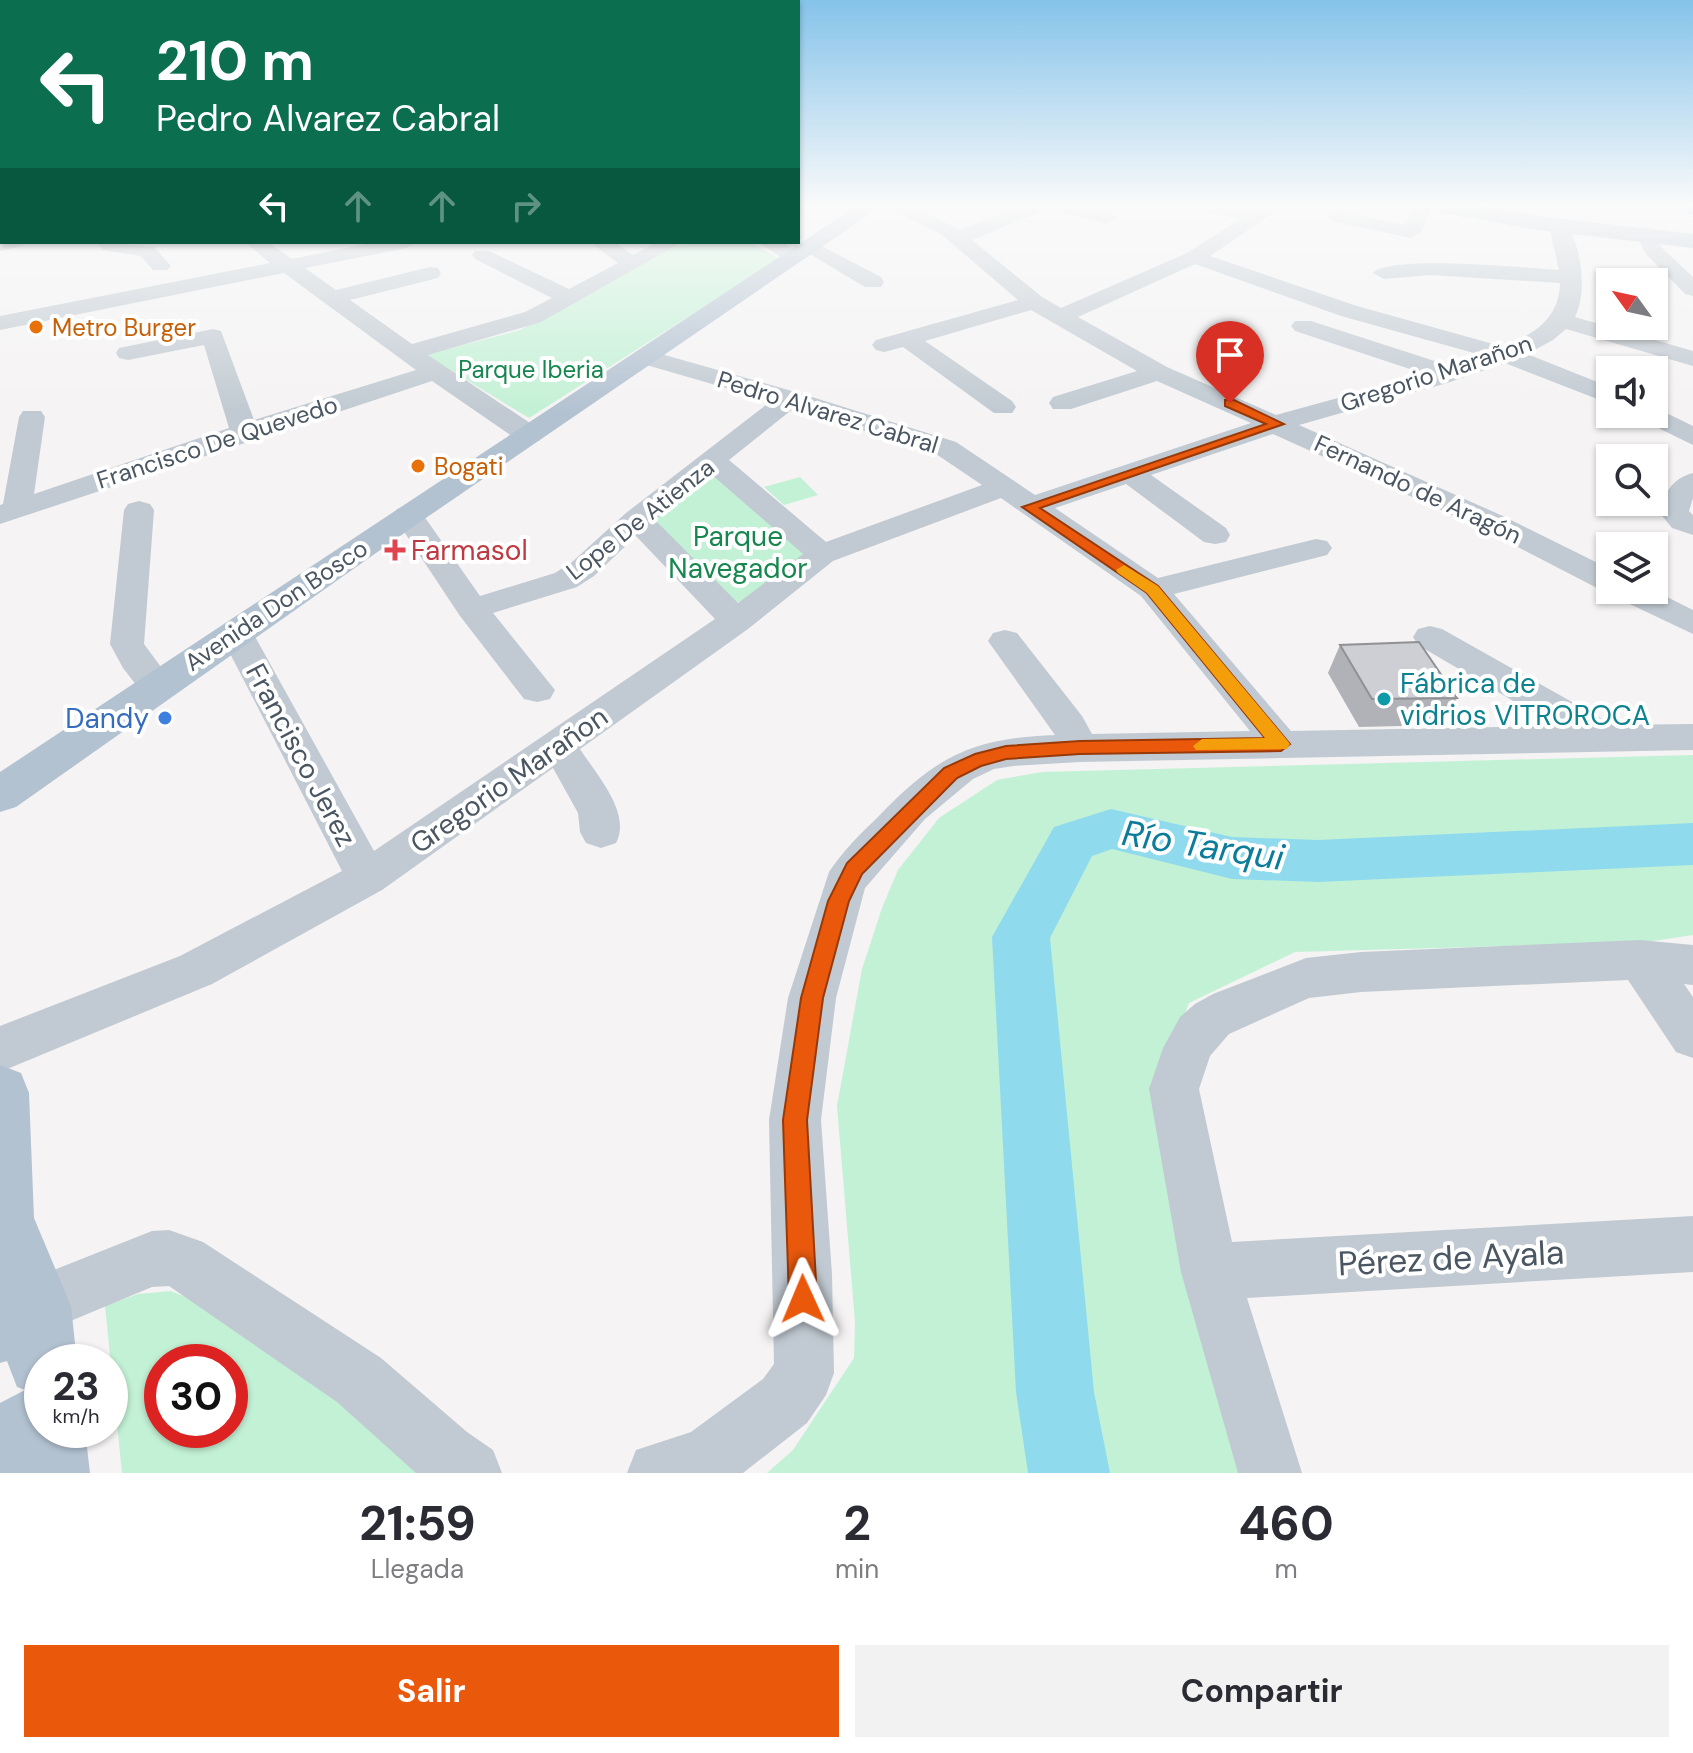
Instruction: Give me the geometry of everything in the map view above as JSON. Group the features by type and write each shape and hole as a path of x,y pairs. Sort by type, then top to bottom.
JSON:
{"main road":[{"name":"Avenida Don Bosco","path":"0,795 408,515 768,274"},
{"path":"0,1093 1,1216 27,1332"},
{"path":"0,1444 24,1430"},
{"path":"51,1448 53,1473"}],"street":[{"path":"0,323 249,274"},
{"path":"299,274 529,435"},
{"path":"333,298 427,274"},
{"path":"520,274 568,297"},
{"path":"409,353 511,325 612,274"},
{"path":"854,274 873,282"},
{"name":"Fernando de Aragón","path":"1001,274 1034,302 1158,372 1494,523 1596,575"},
{"path":"1060,317 1157,274"},
{"path":"1242,274 1349,311 1507,355 1596,390"},
{"path":"1510,274 1571,277"},
{"name":"Gregorio Marañon","path":"0,1049 196,970 367,878 736,621 822,554 1016,498 1130,474 1277,424 1507,355 1535,343 1562,320 1572,283 1570,274"},
{"path":"1677,274 1693,289"},
{"path":"1003,407 895,341 1034,302"},
{"path":"1562,320 1693,359"},
{"path":"1303,326 1447,373"},
{"path":"128,353 213,336 244,432"},
{"name":"Pedro Alvarez Cabral","path":"645,357 936,444 1153,589 1281,744"},
{"name":"Francisco De Quevedo","path":"9,512 244,432 435,372"},
{"path":"1062,403 1158,372"},
{"name":"Lope De Atienza","path":"472,609 566,580 583,569 637,519 790,398"},
{"path":"9,512 32,417"},
{"path":"1668,423 1693,437"},
{"path":"713,461 822,554"},
{"path":"1130,474 1215,535"},
{"path":"1693,482 1678,496 1674,512 1683,522 1693,526"},
{"path":"139,510 127,644 135,660 157,686"},
{"path":"408,515 472,609 537,690"},
{"path":"637,519 736,621"},
{"path":"1153,589 1316,548"},
{"path":"1655,604 1693,623"},
{"name":"Francisco Jerez","path":"236,632 367,878"},
{"path":"1430,637 1607,739"},
{"path":"1005,641 1069,725 1080,748"},
{"path":"659,1473 714,1455 785,1401 804,1373 803,1274 795,1120 812,998 844,884 854,869 950,773 975,761 1006,753 1080,748 1693,737"},
{"path":"559,746 598,812 601,832"},
{"path":"1270,1473 1210,1272 1174,1089 1188,1048 1212,1019 1306,978 1361,972 1677,962 1693,1036"},
{"name":"Pérez de Ayala","path":"1210,1272 1693,1244"},
{"path":"27,1332 152,1259 169,1258 183,1262 359,1380 444,1455 470,1473"}],"green space":[{"name":"Parque Iberia","path":"621,274 756,274 529,418 426,355 520,330"},
{"name":"Parque Navegador","path":"722,476 806,557 746,602 726,602 653,521 706,477"},
{"path":"800,477 818,495 784,505 764,487"},
{"path":"1693,755 1693,935 1647,942 1295,952 1189,1003 1157,1087 1240,1473 767,1473 793,1450 854,1358 855,1322 837,1106 862,969 882,908 898,870 939,818 997,780 1042,772"},
{"path":"171,1291 266,1332 418,1473 122,1473 119,1448 128,1448 128,1344 109,1344 105,1306 138,1294"}],"building":[{"path":"1419,642 1457,698 1372,699 1340,645"}],"waterway":[{"name":"Río Tarqui","path":"1069,1473 1055,1392 1021,937 1073,842 1111,829 1232,858 1318,861 1693,844"}],"slow traffic":[{"path":"1124,570 1153,589 1281,744 1202,746"}],"place":[{"name":"Metro Burger","path":"36,327"},
{"name":"Bogati","path":"418,466"},
{"name":"Farmasol","path":"395,550"},
{"name":"Fábrica de vidrios VITROROCA","path":"1384,699"},
{"name":"Dandy","path":"165,718"}],"route":[{"path":"803,1299 795,1120 812,998 838,901 854,869 950,773 975,761 1006,753 1080,748 1281,744 1153,589 1029,507 1277,424 1230,403"}]}
